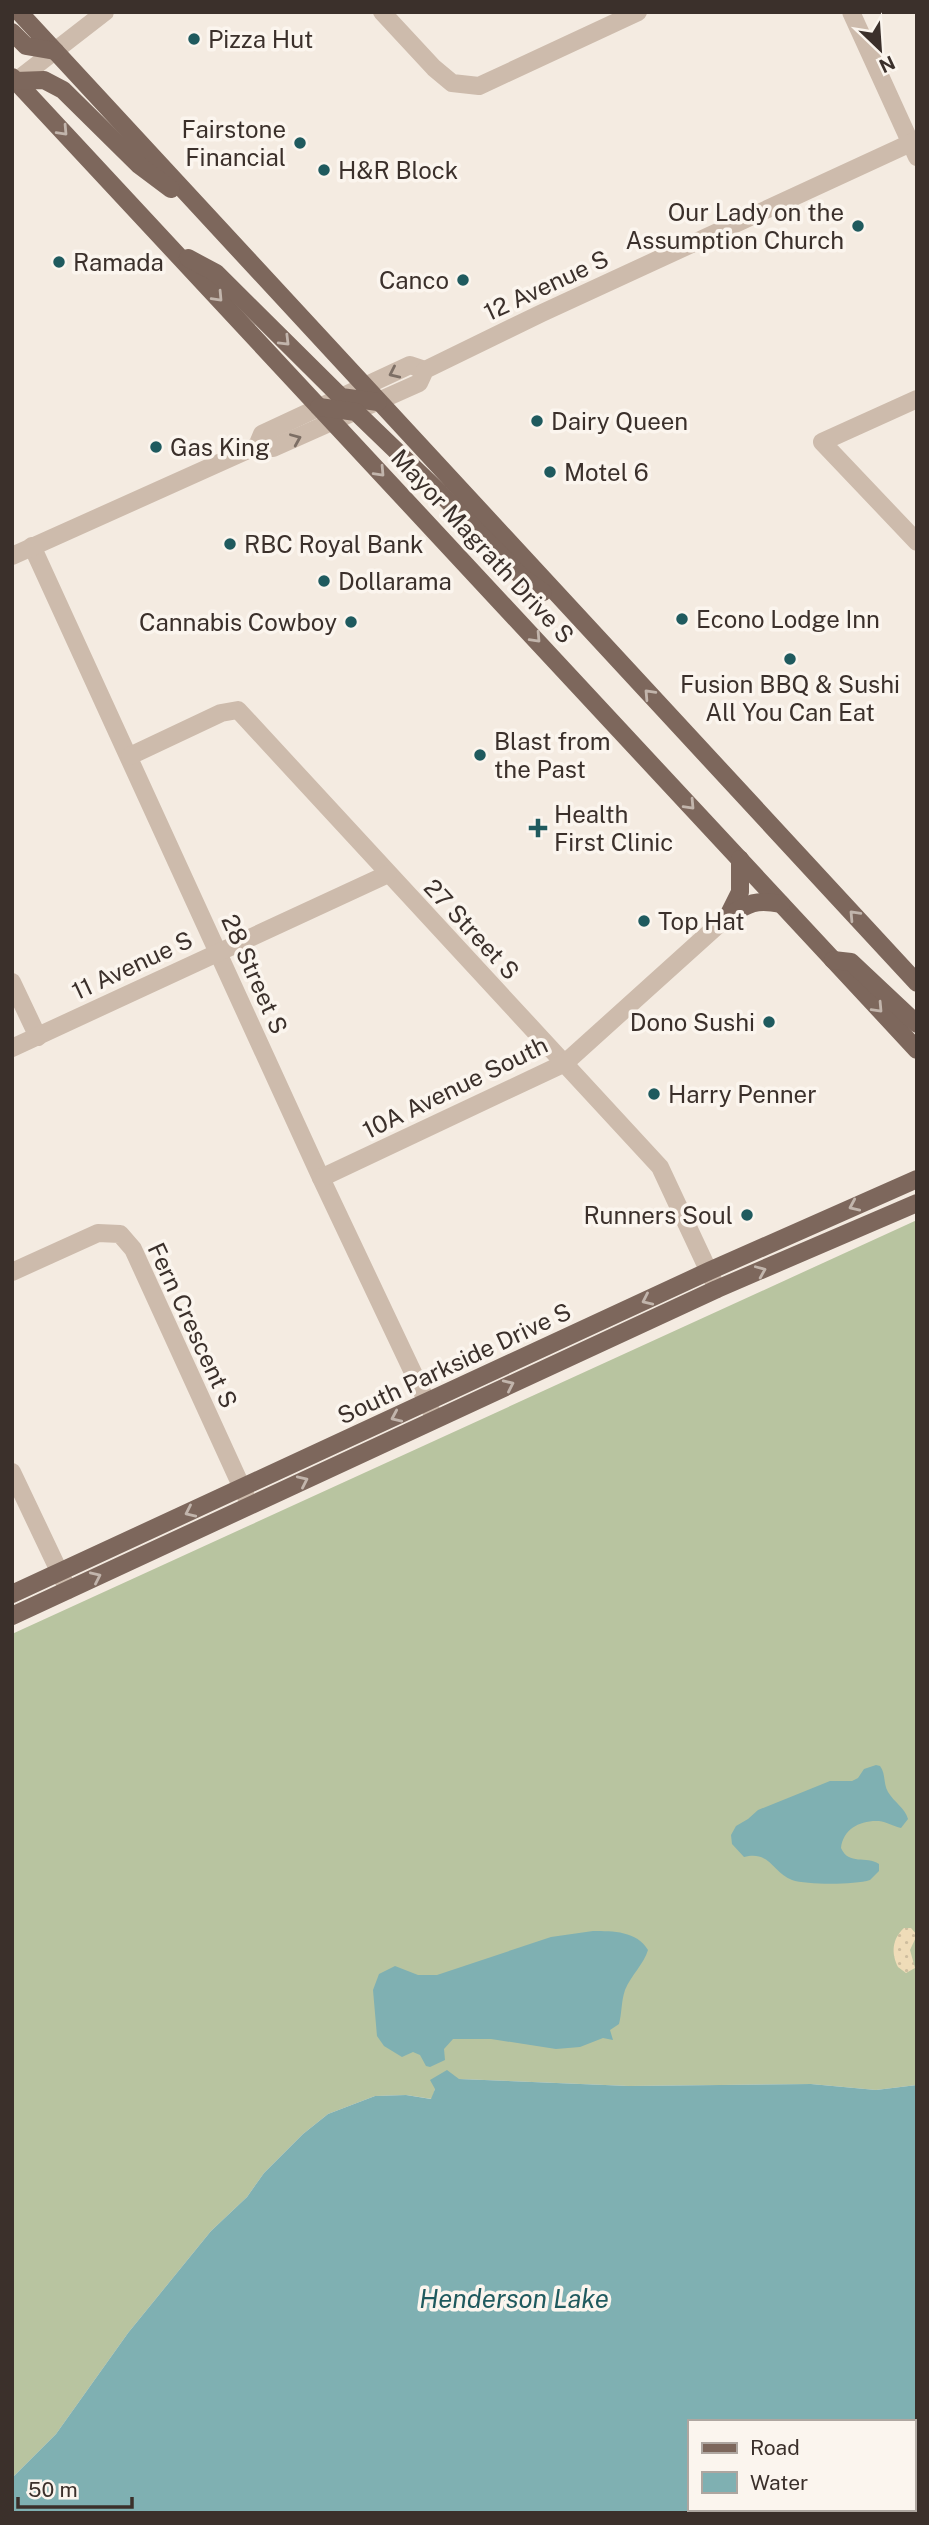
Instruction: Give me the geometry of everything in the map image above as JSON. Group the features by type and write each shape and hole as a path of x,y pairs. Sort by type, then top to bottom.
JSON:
{"main road":[{"name":"Mayor Magrath Drive S","path":"19,12 917,983"},
{"path":"12,32 26,46 55,51"},
{"name":"Mayor Magrath Drive S","path":"14,79 917,1050"},
{"path":"14,79 44,80 63,90 139,165 208,218"},
{"path":"176,252 216,272 341,397 378,402"},
{"path":"319,407 356,412 522,577 575,614"},
{"path":"728,916 740,892 740,859"},
{"path":"728,916 749,903 764,901 781,904"},
{"path":"833,960 851,962 917,1024"},
{"name":"South Parkside Drive S","path":"12,1594 709,1271 917,1179"},
{"name":"South Parkside Drive S","path":"12,1616 717,1289 917,1203"}],"street":[{"path":"14,79 105,12"},
{"path":"382,12 434,68 452,83 479,86 638,12"},
{"path":"851,12 915,147"},
{"name":"12 Avenue S","path":"12,556 257,446 273,448 356,412 419,383 425,370 542,313 915,147"},
{"name":"12 Avenue S","path":"257,446 262,434 410,365 425,370"},
{"path":"917,399 822,442 917,542"},
{"name":"28 Street S","path":"33,546 321,1178 435,1419"},
{"name":"27 Street S","path":"130,755 221,713 238,710 660,1167 717,1289"},
{"name":"11 Avenue S","path":"12,1048 388,874"},
{"name":"10A Avenue South","path":"321,1178 565,1063 728,916"},
{"path":"12,982 38,1037"},
{"name":"Fern Crescent S","path":"12,1272 98,1233 120,1234 133,1249 250,1505"},
{"path":"12,1472 68,1590"}],"green space":[{"path":"917,1220 917,2085 876,2090 811,2084 629,2086 459,2079 435,2089 432,2099 406,2095 375,2096 328,2114 303,2134 264,2173 247,2197 211,2231 128,2333 56,2434 12,2478 12,1634"}],"sand":[{"path":"904,1928 911,1928 917,1935 910,1950 915,1968 906,1973 898,1967 894,1957 895,1941"}],"water":[{"path":"876,1765 882,1769 888,1792 908,1819 901,1828 879,1821 865,1822 854,1827 845,1836 841,1848 848,1857 879,1864 879,1871 870,1880 831,1884 792,1880 766,1859 744,1857 732,1844 731,1835 736,1826 758,1810 830,1781 852,1781 858,1778 864,1769"},
{"path":"593,1931 631,1936 638,1939 648,1950 625,1990 619,2024 610,2030 613,2040 603,2038 580,2047 556,2049 491,2039 453,2039 444,2049 445,2060 430,2067 426,2066 420,2055 413,2052 402,2057 384,2046 377,2036 373,1990 379,1974 395,1966 418,1975 437,1975 551,1937"},
{"name":"Henderson Lake","path":"447,2070 459,2079 629,2086 811,2084 876,2090 917,2085 917,2513 12,2513 12,2478 56,2434 128,2333 211,2231 247,2197 264,2173 303,2134 328,2114 375,2096 406,2095 431,2099 435,2089 430,2080"}],"place":[{"name":"Pizza Hut","path":"194,39"},
{"name":"Fairstone Financial","path":"300,143"},
{"name":"H&R Block","path":"324,170"},
{"name":"Our Lady on the Assumption Church","path":"858,226"},
{"name":"Ramada","path":"59,262"},
{"name":"Canco","path":"463,280"},
{"name":"Dairy Queen","path":"537,421"},
{"name":"Gas King","path":"156,447"},
{"name":"Motel 6","path":"550,472"},
{"name":"RBC Royal Bank","path":"230,544"},
{"name":"Dollarama","path":"324,581"},
{"name":"Econo Lodge Inn","path":"682,619"},
{"name":"Cannabis Cowboy","path":"351,622"},
{"name":"Fusion BBQ & Sushi All You Can Eat","path":"790,659"},
{"name":"Blast from the Past","path":"480,755"},
{"name":"Health First Clinic","path":"538,828"},
{"name":"Top Hat","path":"644,921"},
{"name":"Dono Sushi","path":"769,1022"},
{"name":"Harry Penner","path":"654,1094"},
{"name":"Runners Soul","path":"747,1215"}]}
